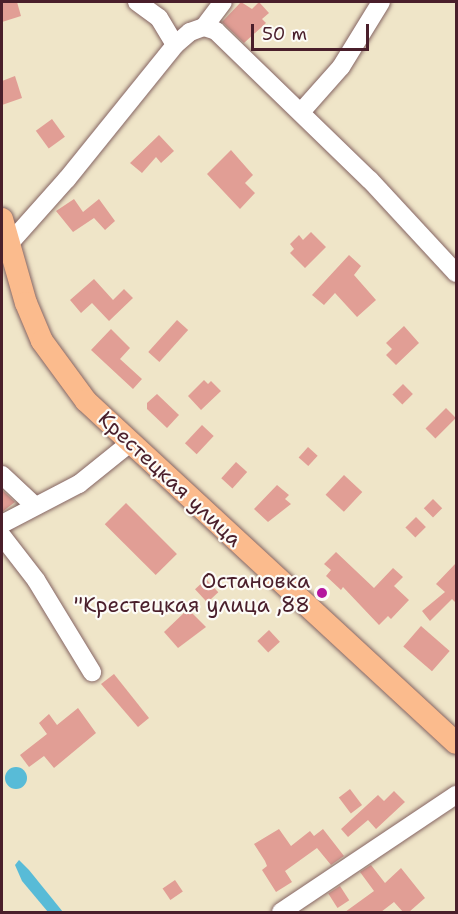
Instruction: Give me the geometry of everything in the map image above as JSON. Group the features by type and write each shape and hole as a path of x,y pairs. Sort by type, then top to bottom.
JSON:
{"main road":[{"name":"Крестецкая улица","path":"2,219 42,341 86,401 456,743"}],"street":[{"path":"137,2 159,18 174,45"},
{"path":"9,244 67,179 174,45 190,32 204,27 223,2"},
{"path":"301,111 341,68 381,2"},
{"path":"204,27 216,31 301,111 456,273"},
{"path":"2,524 34,505 79,484 130,443"},
{"path":"2,475 34,505"},
{"path":"2,536 36,580 92,672"},
{"path":"281,912 456,795"}],"water":[{"path":"12,767 20,767 27,774 27,782 20,789 12,789 5,782 5,774"},
{"path":"19,860 63,912 48,912 22,881 15,865"}],"building":[{"path":"2,2 17,2 21,16 2,22"},
{"path":"241,2 252,9 259,2 269,13 262,19 266,23 244,43 222,22"},
{"path":"15,76 22,98 2,105 2,81"},
{"path":"52,119 65,137 49,149 36,131"},
{"path":"159,135 174,151 161,163 156,157 142,173 130,163"},
{"path":"231,150 253,175 245,183 255,193 240,209 207,174"},
{"path":"74,199 83,212 99,199 115,221 105,230 94,218 73,232 56,211"},
{"path":"311,232 326,247 305,268 290,253 294,249 290,244 299,235 303,240"},
{"path":"349,255 361,266 354,275 376,300 357,317 335,293 324,305 312,295"},
{"path":"94,279 113,300 124,289 133,298 109,321 92,303 81,313 70,300"},
{"path":"177,320 188,330 159,362 148,352"},
{"path":"404,326 419,343 396,365 386,355 392,349 386,343"},
{"path":"111,329 130,348 120,359 142,379 133,389 91,350"},
{"path":"204,380 208,384 211,381 221,391 201,410 188,396"},
{"path":"403,384 413,394 402,405 392,395"},
{"path":"157,394 179,415 167,428 147,409 147,403"},
{"path":"446,408 456,418 435,438 425,429"},
{"path":"202,425 214,436 197,454 185,443"},
{"path":"308,447 318,456 308,466 299,457"},
{"path":"236,462 247,472 232,488 221,478"},
{"path":"344,475 362,492 344,512 326,495"},
{"path":"277,485 289,495 285,499 291,504 268,522 254,509"},
{"path":"2,490 15,502 2,512"},
{"path":"433,499 442,508 433,517 424,508"},
{"path":"126,503 177,554 156,575 105,524"},
{"path":"416,517 426,527 415,538 405,528"},
{"path":"336,552 374,588 393,568 403,577 394,586 409,600 391,619 388,616 379,625 343,587 341,590 326,576 331,570 324,564"},
{"path":"456,563 456,603 452,599 430,621 422,611 445,592 436,584"},
{"path":"206,579 218,592 207,602 195,589"},
{"path":"188,609 206,627 178,648 164,632"},
{"path":"421,626 450,651 432,671 403,646"},
{"path":"269,630 280,642 268,653 257,641"},
{"path":"114,674 149,718 138,727 101,684"},
{"path":"78,708 96,733 54,768 44,756 29,767 20,755 47,734 39,723 49,714 57,725"},
{"path":"350,789 362,805 351,813 339,797"},
{"path":"394,791 405,802 376,829 368,820 348,837 341,829 378,795 384,801"},
{"path":"279,829 291,846 310,831 314,836 323,829 344,856 331,865 317,848 285,871 292,882 276,892 262,870 267,866 254,844"},
{"path":"371,865 385,883 401,868 425,898 409,912 403,912 394,902 381,912 345,912 374,891 360,872"},
{"path":"175,880 183,892 170,900 163,888"},
{"path":"340,886 349,900 338,908 328,894"}],"place":[{"name":"Остановка \"Крестецкая улица ,88","path":"322,593"}]}
